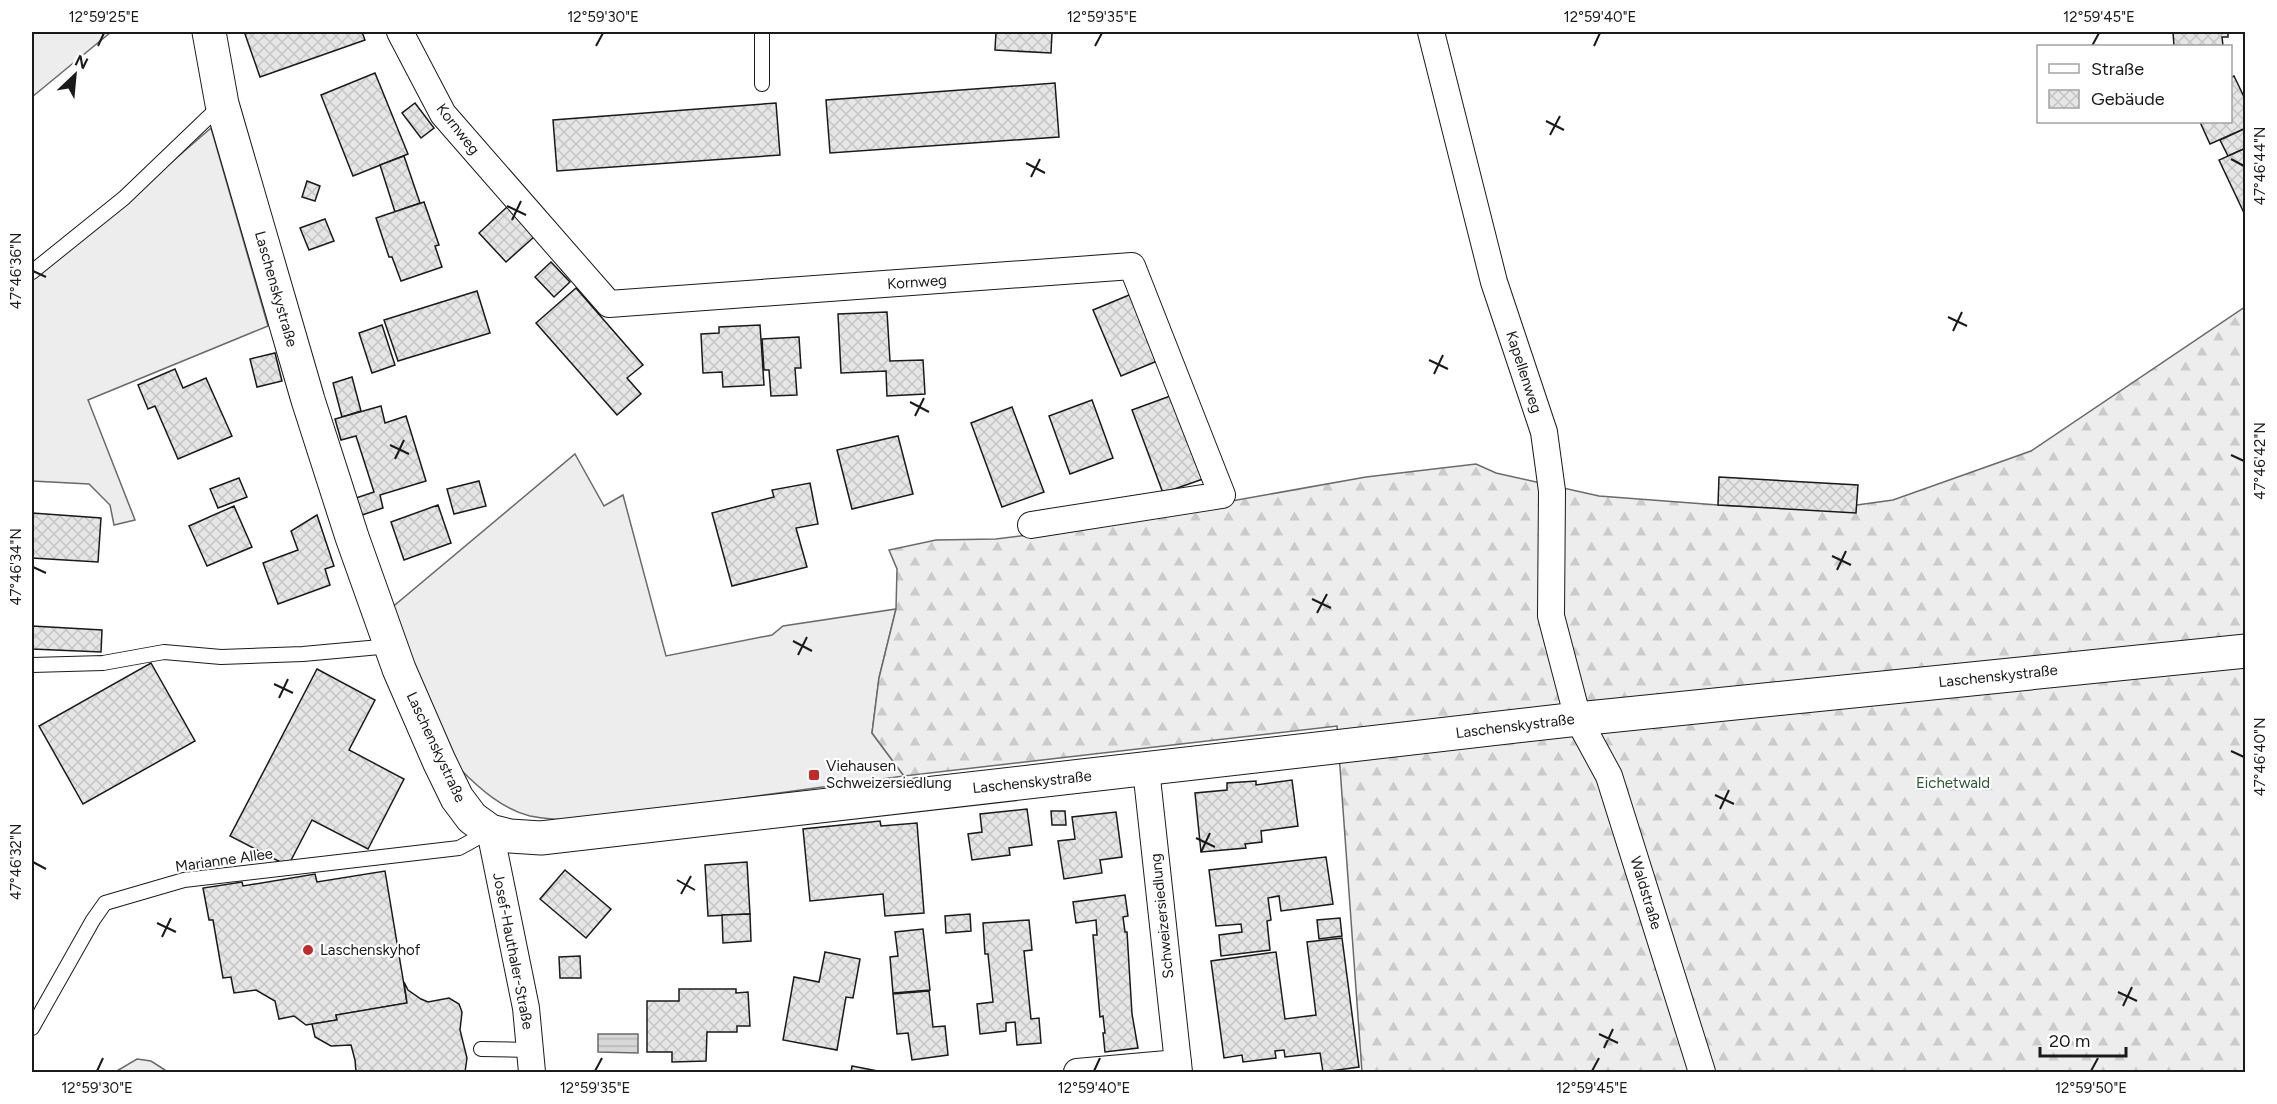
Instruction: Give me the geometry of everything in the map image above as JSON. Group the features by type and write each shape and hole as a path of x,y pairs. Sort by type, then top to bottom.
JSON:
{"street":[{"name":"Laschenskystraße","path":"209,32 222,104 308,400 352,537 391,646 439,761 457,798 472,818 490,831 510,836 541,838 1578,719 2246,651"},
{"name":"Kornweg","path":"400,32 443,114 609,304 1132,266 1222,495 1031,525"},
{"name":"Kapellenweg","path":"1431,32 1494,282 1544,432 1552,492 1551,616 1578,719"},
{"name":"Waldstraße","path":"1578,719 1609,776 1702,1072"},
{"name":"Schweizersiedlung","path":"1077,1072 1179,1068 1146,769"},
{"name":"Josef-Hauthaler-Straße","path":"490,831 526,1008 531,1061"}],"lane":[{"path":"762,32 762,84"},
{"path":"32,272 124,198 222,104"},
{"path":"32,665 103,663 164,652 221,657 303,654 391,646"},
{"name":"Marianne Allee","path":"32,1029 93,920 105,903 184,880 459,848 490,831"},
{"path":"481,1049 531,1061"}],"green space":[{"path":"32,32 111,32 32,97"},
{"path":"211,128 268,326 88,400 135,520 114,525 110,505 89,484 32,481 32,279"},
{"name":"Eichetwald","path":"2245,307 2245,1072 1362,1072 1337,726 904,776 872,733 879,678 896,609 897,569 889,550 936,540 996,539 1069,530 1366,477 1476,464 1496,473 1599,496 1821,510 1893,500 2031,451"},
{"path":"575,454 604,506 623,495 666,656 772,635 783,626 896,609 879,678 872,733 904,776 572,821 530,816 511,809 461,770 389,610"},
{"path":"137,1059 151,1061 165,1072 115,1072"}],"shaded area":[{"path":"598,1034 638,1034 638,1053 598,1052"}],"building":[{"path":"252,32 362,32 365,40 260,77 245,34"},
{"path":"996,32 1052,32 1051,53 995,50"},
{"path":"2173,32 2228,32 2228,37 2222,37 2223,45 2174,45"},
{"path":"375,73 408,154 353,176 321,95"},
{"path":"2234,76 2246,101 2246,128 2210,144 2200,123 2232,123 2232,77"},
{"path":"1055,83 1059,137 830,153 826,100"},
{"path":"415,103 434,128 421,138 402,113"},
{"path":"776,103 780,155 557,171 553,120"},
{"path":"2244,129 2246,148 2228,156 2220,140"},
{"path":"2246,148 2246,215 2245,215 2219,160"},
{"path":"404,156 420,203 395,212 380,165"},
{"path":"307,181 320,186 315,201 302,197"},
{"path":"424,202 439,245 435,246 442,267 401,281 392,257 389,257 376,218"},
{"path":"507,207 534,237 506,262 479,233"},
{"path":"325,219 334,241 309,250 300,228"},
{"path":"551,262 570,282 554,297 535,277"},
{"path":"576,288 643,365 627,378 641,394 617,415 536,323"},
{"path":"477,291 490,333 398,361 384,320"},
{"path":"1134,293 1162,359 1121,376 1093,310"},
{"path":"887,312 890,361 923,360 925,394 887,396 886,371 841,373 838,314"},
{"path":"382,325 395,365 372,373 359,333"},
{"path":"760,325 764,385 723,387 722,372 703,373 701,334 719,333 719,327"},
{"path":"799,337 801,368 795,368 797,395 771,396 769,370 764,370 762,339"},
{"path":"275,353 282,381 257,387 250,359"},
{"path":"175,369 183,388 206,378 232,436 178,459 155,406 148,409 138,385"},
{"path":"352,377 361,411 342,417 333,383"},
{"path":"1173,395 1203,479 1163,493 1132,410"},
{"path":"1092,400 1113,458 1070,474 1049,416"},
{"path":"381,406 385,423 406,416 426,481 380,495 383,508 362,515 356,498 374,492 356,436 341,440 335,419"},
{"path":"1012,407 1044,492 1002,507 971,423"},
{"path":"898,436 913,494 852,509 837,450"},
{"path":"1719,477 1858,485 1856,513 1718,505"},
{"path":"239,478 247,497 218,508 210,489"},
{"path":"479,481 486,506 454,514 447,489"},
{"path":"810,483 818,524 796,528 807,567 732,586 712,513 774,497 772,490"},
{"path":"438,505 451,543 404,560 391,522"},
{"path":"234,506 252,547 207,566 189,526"},
{"path":"32,513 101,518 98,562 32,558"},
{"path":"317,515 334,566 325,569 330,585 278,604 263,563 298,550 291,531"},
{"path":"32,626 102,630 101,652 32,649"},
{"path":"151,663 195,741 83,804 39,726"},
{"path":"317,669 375,700 349,750 404,779 368,849 312,820 288,866 230,836"},
{"path":"1292,780 1298,826 1261,831 1262,842 1245,844 1246,848 1201,852 1195,793 1227,790 1227,783 1256,781 1256,785"},
{"path":"1027,809 1032,845 1009,848 1010,855 972,860 968,834 982,832 980,814"},
{"path":"1051,811 1065,811 1066,825 1052,825"},
{"path":"1116,812 1122,857 1100,860 1102,873 1064,879 1058,841 1075,839 1072,817"},
{"path":"880,821 881,826 917,823 924,913 885,916 883,894 810,901 803,829"},
{"path":"1326,857 1333,904 1281,911 1279,896 1268,898 1271,920 1267,921 1270,950 1221,956 1219,935 1242,932 1241,924 1216,926 1209,870"},
{"path":"747,862 750,914 708,916 705,865"},
{"path":"565,870 611,909 586,938 540,899"},
{"name":"Laschenskyhof","path":"385,871 407,1003 336,1015 337,1020 306,1025 294,1016 279,1019 275,1001 256,990 234,993 231,977 223,978 213,920 209,920 203,888 242,882 243,886 315,874 317,882"},
{"path":"1125,895 1128,916 1123,917 1125,932 1127,932 1132,1014 1138,1048 1105,1052 1103,1033 1105,1033 1103,1016 1100,1017 1093,935 1097,935 1096,920 1076,923 1073,902"},
{"path":"750,914 751,941 723,943 722,915"},
{"path":"970,914 971,931 946,933 945,916"},
{"path":"1340,918 1342,936 1319,939 1317,920"},
{"path":"1029,920 1032,950 1024,951 1031,1019 1039,1018 1041,1043 1017,1045 1015,1022 1006,1023 1006,1031 980,1034 977,1004 993,1002 988,954 985,954 983,923"},
{"path":"923,929 930,990 893,993 890,957 898,956 895,932"},
{"path":"1342,938 1359,1067 1323,1072 1320,1053 1285,1057 1284,1050 1275,1051 1276,1058 1243,1062 1242,1055 1224,1058 1211,961 1276,952 1285,1019 1316,1015 1307,942"},
{"path":"825,952 860,959 853,998 846,997 837,1050 783,1040 794,977 819,982"},
{"path":"580,956 581,978 560,978 559,957"},
{"path":"404,982 408,990 428,1002 449,998 459,1004 462,1012 460,1030 467,1058 465,1072 356,1072 351,1045 331,1046 315,1037 312,1024 337,1020 336,1015 407,1003"},
{"path":"679,989 736,989 736,993 748,992 750,1026 737,1026 737,1032 707,1032 706,1061 672,1062 672,1052 647,1052 647,1001 679,1001"},
{"path":"929,991 933,1027 945,1026 948,1055 912,1060 908,1033 897,1034 893,994"},
{"path":"852,1066 883,1072 851,1072"}],"place":[{"name":"Viehausen Schweizersiedlung","path":"814,775"},
{"name":"Laschenskyhof","path":"308,950"}]}
